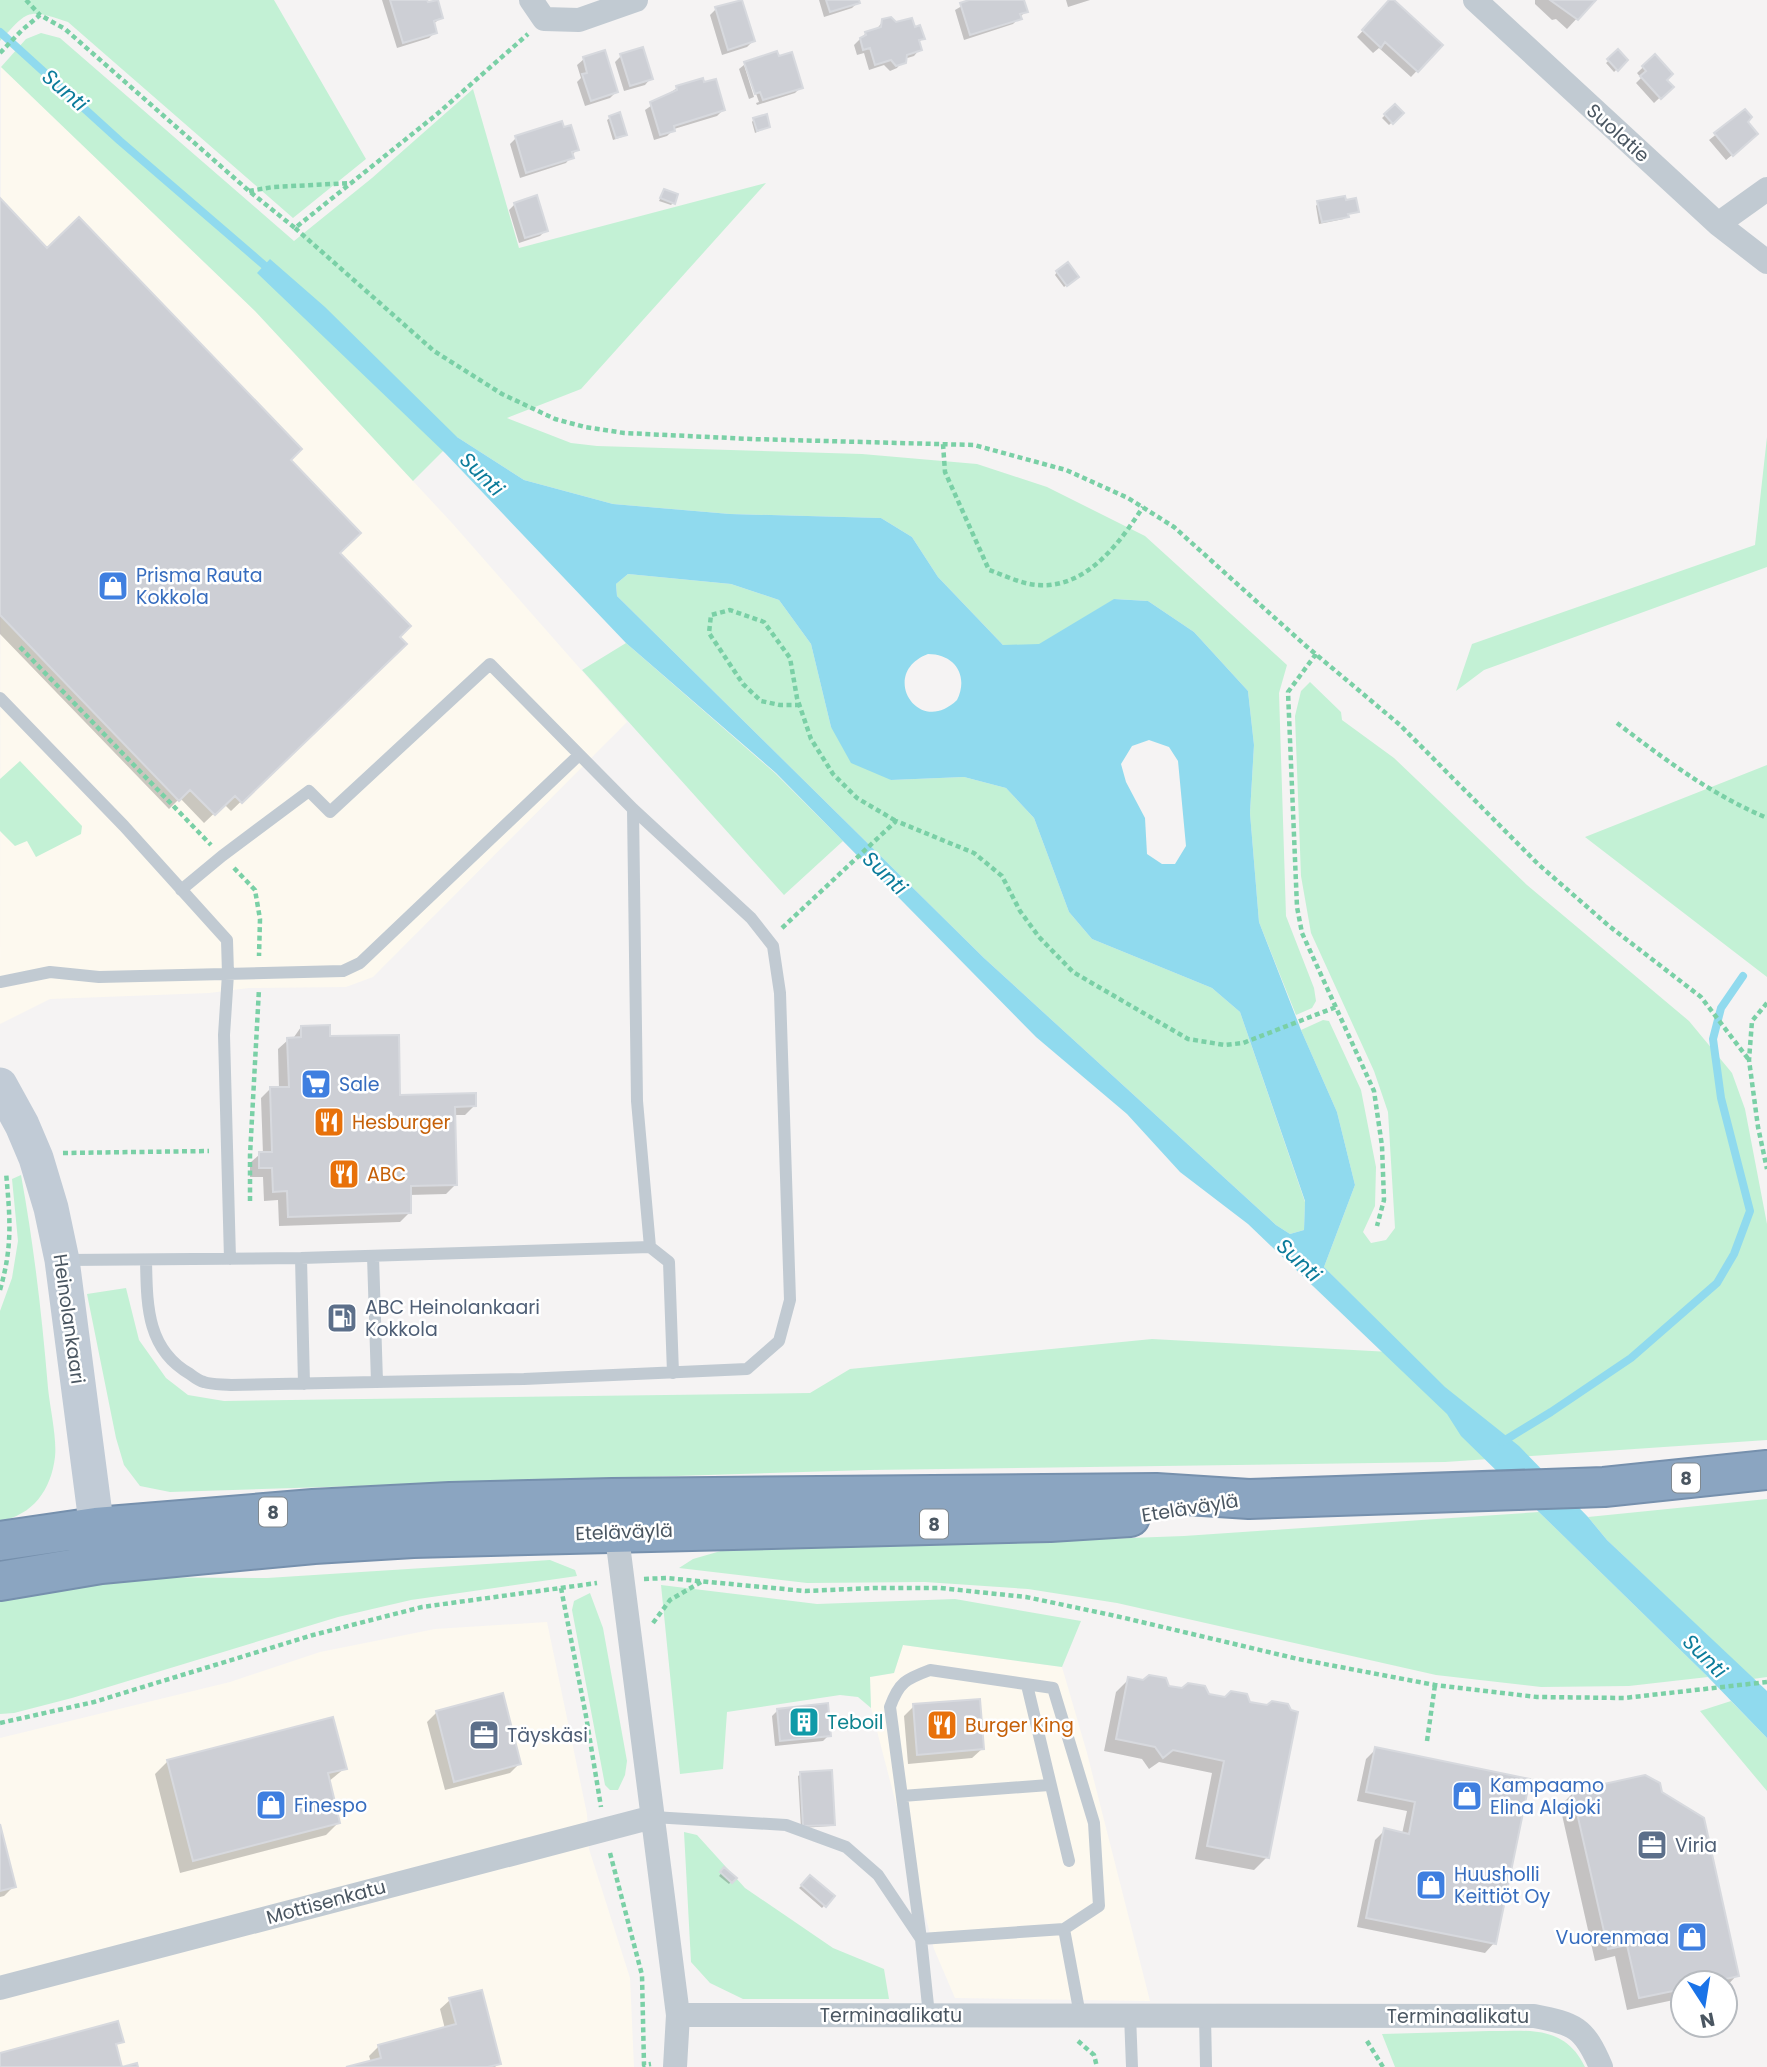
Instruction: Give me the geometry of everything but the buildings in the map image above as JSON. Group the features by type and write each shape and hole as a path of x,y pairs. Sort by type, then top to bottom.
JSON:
{"highway":[{"name":"Eteläväylä","path":"0,1581 99,1546 327,1508 450,1502 614,1515 1050,1522 1156,1515 1249,1499 1604,1486 1767,1471"},
{"name":"Eteläväylä","path":"0,1541 99,1546"}],"street":[{"path":"538,10 579,20 636,0"},
{"name":"Suolatie","path":"1475,0 1718,224 1767,262"},
{"path":"1718,224 1767,189"},
{"name":"Heinolankaari","path":"0,1085 22,1125 21,1164 51,1208 62,1260 99,1546"},
{"path":"614,1515 678,2015 676,2067"},
{"name":"Mottisenkatu","path":"0,1988 653,1817"},
{"name":"Terminaalikatu","path":"678,2015 1534,2016 1565,2022 1582,2033 1591,2043 1601,2067"}],"lane":[{"path":"146,1260 147,1298 152,1331 165,1352 180,1368 204,1382 231,1385 747,1369 779,1341 790,1300 780,993 773,946 751,918 633,809 490,664 330,812 309,791 181,890"},
{"path":"0,698 124,826 227,940 224,1035 230,1259"},
{"path":"0,982 50,972 99,977 343,971 360,963 579,755"},
{"path":"633,809 637,1101 650,1247"},
{"path":"62,1260 301,1258 650,1247 669,1262 673,1373"},
{"path":"373,1256 377,1382"},
{"path":"301,1258 304,1384"},
{"path":"921,1939 1065,1929 1099,1906 1094,1823 1053,1688 930,1670 908,1678 896,1690 890,1707 929,2015"},
{"path":"1027,1685 1069,1861"},
{"path":"902,1796 1049,1785"},
{"path":"653,1817 786,1825 846,1847 878,1875 921,1939"},
{"path":"1065,1929 1080,2015"},
{"path":"1130,2015 1132,2067"},
{"path":"1205,2015 1206,2067"}],"path":[{"path":"26,0 40,15 65,29 434,351 502,394 555,419 624,433 974,445 1066,470 1143,507 1174,527 1400,725 1538,864 1609,926 1701,997 1749,1060"},
{"path":"295,229 436,115 538,10"},
{"path":"0,53 40,15"},
{"path":"249,191 273,187 352,183"},
{"path":"943,444 945,472 989,570 1036,585 1067,581 1105,559 1143,507"},
{"path":"800,705 761,701 743,684 709,633 712,615 730,610 764,622 790,658 800,705 811,739 833,774 857,798 896,821 974,853 1002,876 1020,911 1073,972 1188,1039 1225,1045 1242,1043 1336,1007"},
{"path":"1316,654 1288,692 1297,907 1302,933 1374,1091 1382,1146 1384,1186 1384,1200 1377,1226"},
{"path":"1617,723 1666,761 1743,808 1767,818"},
{"path":"798,914 896,821"},
{"path":"1767,1003 1752,1021 1749,1060 1767,1169"},
{"path":"0,1290 8,1265 21,1164 71,1152 228,1151 257,1156"},
{"path":"0,1723 94,1703 313,1635 422,1607 623,1579 666,1578 805,1591 940,1588 1026,1597 1298,1659 1435,1685 1537,1697 1624,1698 1767,1682"},
{"path":"632,1652 670,1600 702,1581"},
{"path":"1427,1741 1435,1685"}],"shaded area":[{"path":"1,67 255,311 452,523 627,722 373,977 346,987 249,988 209,993 50,999 0,1024"},
{"path":"547,1622 587,1814 589,1849 630,1978 634,2067 0,2067 0,1738 230,1682 320,1652 435,1629"},
{"path":"903,1645 1062,1667 1087,1753 1150,2001 955,1998 934,1949 871,1708 870,1677 894,1673"}],"green space":[{"path":"0,0 274,0 366,159 293,218 68,22 44,15 29,15 0,41"},
{"path":"41,33 60,38 294,241 372,178 473,89 519,248 766,183 581,389 507,418 571,443 597,446 862,454 977,464 1047,487 1145,536 1287,665 1279,693 1286,916 1314,988 1316,1001 1312,1008 1296,1015 1259,922 1250,813 1254,745 1248,691 1194,632 1148,601 1115,599 1039,645 1003,645 938,577 912,537 881,518 730,514 613,504 524,480 457,437 413,481 255,311 1,67 26,39"},
{"path":"1767,437 1767,567 1484,670 1456,691 1472,644 1755,545"},
{"path":"628,574 731,584 779,600 811,644 831,727 891,780 964,777 1006,788 1034,818 1069,912 1092,939 1212,988 1240,1012 1305,1202 1304,1230 1290,1234 1276,1225 984,958 617,596 616,584"},
{"path":"626,643 775,773 843,841 784,895 582,670"},
{"path":"1310,682 1341,712 1342,720 1394,758 1527,885 1689,1021 1732,1073 1745,1109 1767,1224 1767,1440 1445,1462 869,1470 170,1492 140,1486 124,1465 116,1438 87,1294 126,1288 139,1340 166,1378 188,1395 224,1401 810,1393 850,1369 1152,1339 1409,1353 1324,1267 1355,1185 1337,1112 1301,1030 1323,1020 1329,1021 1361,1090 1376,1167 1375,1206 1363,1232 1371,1243 1386,1240 1395,1228 1388,1112 1374,1071 1311,933 1301,876 1295,716 1301,691"},
{"path":"20,761 82,826 81,834 36,857 27,841 15,846 0,831 0,779"},
{"path":"1767,765 1767,977 1585,837"},
{"path":"21,1175 37,1281 55,1457 45,1490 38,1499 22,1513 0,1521 0,1311 12,1278 18,1241 12,1179"},
{"path":"1767,1499 1767,1677 1753,1679 1607,1540 1588,1517"},
{"path":"1539,1512 1708,1677 1629,1686 1541,1687 1436,1675 1117,1603 1028,1589 925,1582 807,1583 679,1568 693,1559 731,1548 939,1545 1184,1536"},
{"path":"550,1560 575,1570 577,1576 411,1600 338,1617 72,1698 0,1714 0,1596 104,1577 267,1578"},
{"path":"661,1585 817,1604 955,1599 1081,1621 1062,1667 903,1645 894,1673 870,1677 871,1708 858,1697 840,1695 727,1712 723,1769 680,1774"},
{"path":"590,1593 603,1628 627,1761 625,1775 618,1790 610,1790 605,1785 572,1610 574,1601"},
{"path":"1731,1701 1767,1738 1767,1791 1700,1711"},
{"path":"684,1832 697,1835 745,1888 833,1948 884,1969 889,1999 743,1999 710,1983 691,1962"},
{"path":"1532,2031 1556,2037 1577,2053 1585,2067 1395,2067 1382,2034"}],"water":[{"path":"270,259 325,307 457,437 524,480 613,504 730,514 881,518 912,537 938,577 1003,645 1039,644 1114,599 1148,601 1194,632 1248,691 1254,745 1250,813 1259,922 1301,1030 1337,1112 1355,1185 1324,1267 1445,1387 1519,1446 1607,1540 1767,1691 1767,1738 1461,1436 1447,1414 1248,1224 1180,1172 1127,1114 1036,1037 776,773 626,643 445,453 257,273","holes":["628,574 731,584 779,600 811,644 831,727 851,763 891,780 964,777 1006,788 1034,818 1069,912 1092,939 1212,988 1240,1012 1305,1201 1304,1230 1290,1234 1276,1225 984,958 617,596 616,584","928,654 952,662 957,668 961,683 957,700 943,710 929,712 918,707 909,698 905,687 906,675 913,663","1149,740 1169,747 1178,761 1186,846 1175,864 1162,864 1147,854 1145,818 1126,782 1121,764 1132,746"]}],"waterway":[{"name":"Sunti","path":"0,32 120,141 264,265"},
{"path":"1502,1442 1631,1358 1717,1283 1734,1254 1750,1211 1721,1098 1713,1039 1721,1008 1743,976"}],"place":[{"name":"Prisma Rauta Kokkola","path":"113,586"},
{"name":"Sale","path":"316,1084"},
{"name":"Hesburger","path":"329,1122"},
{"name":"ABC","path":"344,1174"},
{"name":"ABC Heinolankaari Kokkola","path":"342,1318"},
{"name":"Teboil","path":"804,1722"},
{"name":"Burger King","path":"942,1725"},
{"name":"Täyskäsi","path":"484,1735"},
{"name":"Kampaamo Elina Alajoki","path":"1467,1796"},
{"name":"Finespo","path":"271,1805"},
{"name":"Viria","path":"1652,1845"},
{"name":"Huusholli Keittiöt Oy","path":"1431,1885"},
{"name":"Vuorenmaa","path":"1692,1937"}]}
